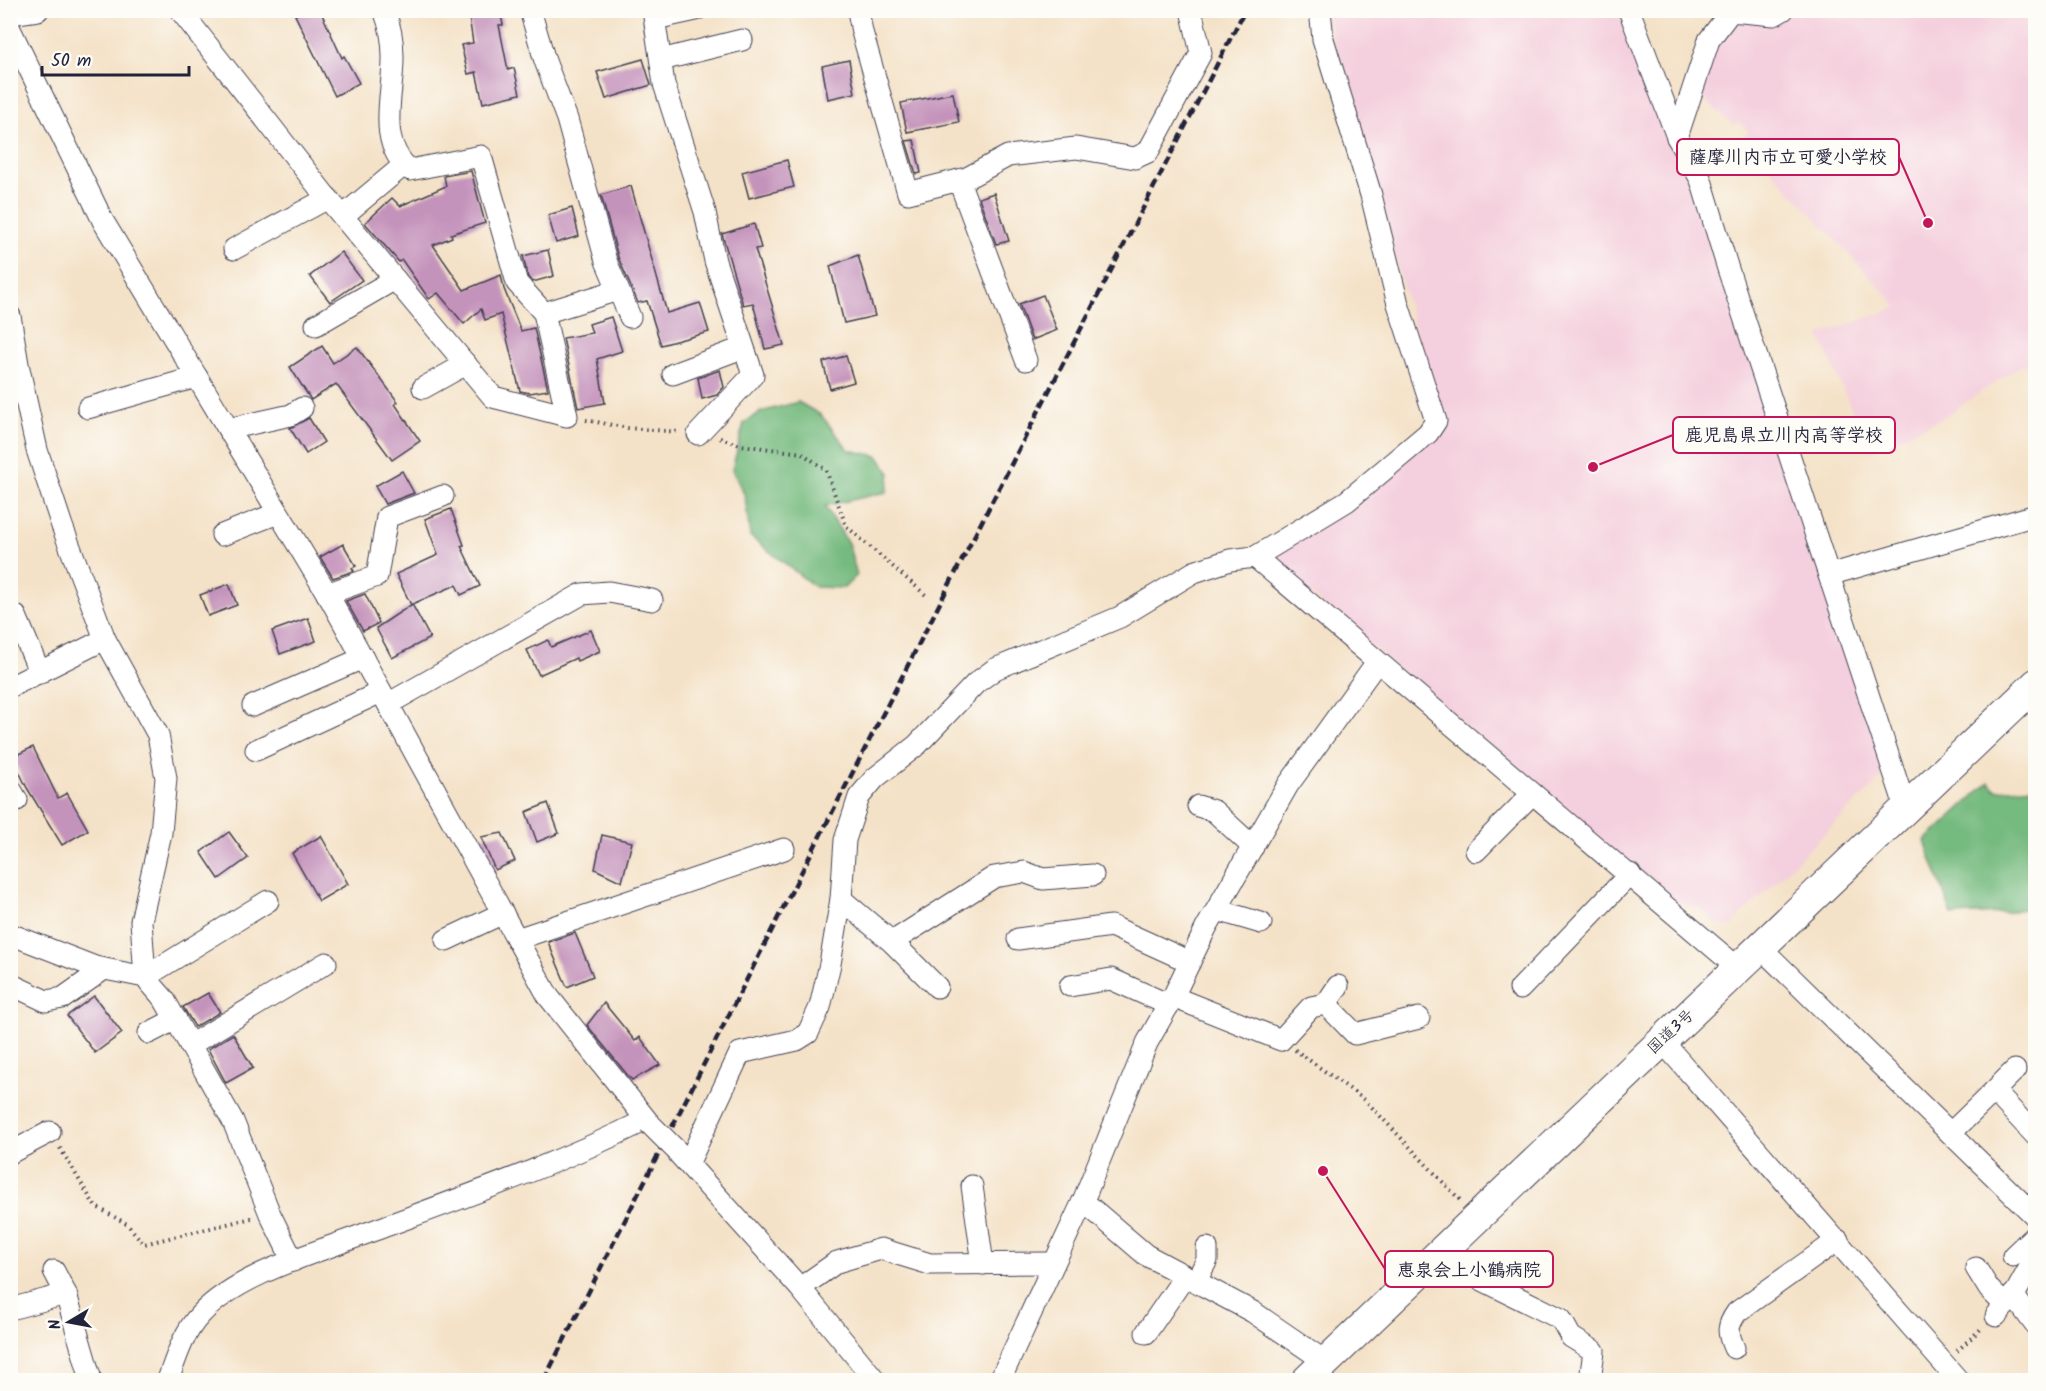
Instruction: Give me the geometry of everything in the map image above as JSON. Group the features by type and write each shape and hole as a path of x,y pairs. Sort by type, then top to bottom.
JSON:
{"highway":[{"name":"国道3号","path":"1317,1371 2036,684"}],"street":[{"path":"10,14 38,10"},
{"path":"180,10 328,198 493,397 567,416 544,313 517,283 481,156 410,170 404,165 393,147 388,123 393,56 390,26 384,10"},
{"path":"530,10 545,61 567,119 606,261 630,317"},
{"path":"696,10 654,15 664,84 705,212 715,261 742,348 753,375 698,434"},
{"path":"858,10 862,32 908,194 958,180 1008,156 1076,148 1135,158 1148,152 1201,52 1191,10"},
{"path":"683,1158 740,1053 797,1040 808,1033 814,1023 831,964 841,899 844,840 859,797 875,778 917,745 976,683 995,669 1120,617 1194,572 1230,560 1256,557 1347,501 1428,433 1436,421 1398,304 1371,195 1323,39 1320,10"},
{"path":"1629,10 1677,137 1701,180 1906,809"},
{"path":"1677,137 1708,40 1731,10 1779,13"},
{"path":"10,29 103,221 327,594 548,996 648,1122 800,1288 875,1380"},
{"path":"661,60 742,40"},
{"path":"343,216 404,165"},
{"path":"958,180 1026,360"},
{"path":"234,249 328,198"},
{"path":"316,325 395,279"},
{"path":"544,313 618,290"},
{"path":"10,316 37,450 62,526 105,639 158,735 166,778 161,833 141,921 145,977 164,999 233,1121 270,1214 293,1261"},
{"path":"673,374 742,348"},
{"path":"423,388 466,364"},
{"path":"88,408 197,377"},
{"path":"228,429 291,415 302,408"},
{"path":"327,594 377,576 387,517 443,496"},
{"path":"376,505 386,527"},
{"path":"222,535 278,513"},
{"path":"1829,575 2036,515"},
{"path":"1256,557 1739,969"},
{"path":"256,750 384,698 582,594 609,592 652,600"},
{"path":"16,616 40,673"},
{"path":"10,687 105,639"},
{"path":"254,706 363,658"},
{"path":"1000,1380 1083,1201 1146,1043 1171,1001 1217,910 1288,785 1377,662"},
{"path":"1476,851 1532,794"},
{"path":"1198,806 1214,811 1253,847"},
{"path":"517,939 784,849"},
{"path":"892,942 994,876 1024,872 1043,879 1093,875"},
{"path":"1520,989 1630,874"},
{"path":"841,899 892,942 937,987"},
{"path":"13,939 104,969 145,977 268,901"},
{"path":"1217,910 1261,923"},
{"path":"446,940 503,913"},
{"path":"1018,939 1111,926 1190,962"},
{"path":"1761,948 2036,1217"},
{"path":"190,1046 326,963"},
{"path":"10,984 46,1001 63,998 104,969"},
{"path":"1070,986 1111,979 1281,1040 1311,1007 1326,1004 1338,986"},
{"path":"1326,1004 1354,1034 1419,1018"},
{"path":"149,1034 176,1019"},
{"path":"1662,1041 1958,1380"},
{"path":"1957,1127 2015,1070"},
{"path":"1994,1091 2036,1136"},
{"path":"168,1380 182,1340 200,1315 237,1287 293,1261 585,1150 648,1122"},
{"path":"10,1153 50,1132"},
{"path":"972,1186 983,1264"},
{"path":"1083,1201 1146,1255 1252,1312 1317,1371"},
{"path":"2013,1256 2036,1234"},
{"path":"1734,1348 1728,1333 1728,1324 1737,1312 1838,1240"},
{"path":"1146,1333 1207,1260 1207,1248"},
{"path":"800,1288 837,1262 881,1249 930,1264 1054,1263"},
{"path":"2005,1305 2036,1256"},
{"path":"1436,1257 1562,1319 1571,1337 1594,1351 1590,1380"},
{"path":"1976,1268 1989,1289 2005,1305 2036,1326"},
{"path":"54,1271 66,1294 91,1380"},
{"path":"10,1309 66,1294"}],"path":[{"path":"567,416 628,428 698,434 740,446 802,453 826,470 846,526 928,597"},
{"path":"1281,1040 1365,1100 1478,1218"},
{"path":"50,1132 95,1206 127,1224 144,1244 270,1214"},
{"path":"1943,1363 2005,1305"}],"shaded area":[{"path":"1801,10 2035,11 2035,377 2024,364 1938,420 1870,451 1819,335 1898,307 1743,140 1748,130 1739,123 1733,125 1698,94 1714,40 1737,17 1773,19"},
{"path":"1325,11 1623,11 1697,183 1888,771 1731,926 1720,925 1699,908 1672,901 1276,565 1281,548 1443,428"}],"green space":[{"path":"798,402 821,415 849,450 878,456 890,473 887,492 825,506 848,543 857,575 844,588 815,587 750,536 745,496 732,470 744,423 761,412"},
{"path":"1989,782 1996,790 2035,787 2035,906 2005,913 1952,915 1925,841"}],"building":[{"path":"305,10 320,10 342,58 344,56 359,83 335,96 295,15"},
{"path":"468,10 500,10 503,25 499,25 508,70 514,68 520,94 483,103 476,72 468,74 461,45 473,43"},
{"path":"643,59 651,85 606,99 597,72"},
{"path":"849,60 855,93 828,99 822,66"},
{"path":"953,93 959,122 907,132 901,103"},
{"path":"914,140 921,173 916,174 906,141"},
{"path":"787,160 794,187 749,198 742,172"},
{"path":"471,171 485,223 451,234 452,237 433,245 464,290 501,275 504,289 521,331 534,328 548,390 530,393 520,391 501,314 485,320 481,309 464,324 438,293 429,299 402,260 399,262 365,223 392,198 400,206 446,186 444,176"},
{"path":"631,186 667,313 700,303 709,332 661,345 647,301 638,303 618,257 601,195"},
{"path":"994,193 1009,241 996,244 979,198"},
{"path":"572,208 579,236 556,243 548,215"},
{"path":"754,224 761,248 755,249 784,345 765,349 753,303 743,305 722,234"},
{"path":"548,250 554,276 533,282 528,277 523,256"},
{"path":"341,252 362,280 330,302 310,276"},
{"path":"858,255 875,316 844,323 830,266"},
{"path":"1043,295 1057,330 1032,340 1019,304"},
{"path":"611,317 622,351 597,359 605,403 578,408 563,338 592,333 589,324"},
{"path":"322,346 333,363 357,347 398,402 395,404 420,441 392,460 336,384 311,400 290,367"},
{"path":"846,356 854,382 830,389 823,362"},
{"path":"720,370 724,387 717,395 702,399 698,378"},
{"path":"309,418 324,442 306,454 290,428"},
{"path":"402,471 414,493 385,504 375,486"},
{"path":"451,509 464,545 461,546 480,586 461,595 456,585 412,604 430,638 392,658 376,628 411,605 396,574 438,555 425,519"},
{"path":"343,544 356,566 352,568 354,571 333,578 320,557"},
{"path":"229,584 237,605 208,616 200,595"},
{"path":"365,594 379,623 363,631 346,601"},
{"path":"308,618 316,641 280,654 272,631"},
{"path":"591,630 600,651 577,661 576,658 539,675 527,650 548,640 551,647"},
{"path":"33,747 58,798 67,793 88,830 62,845 27,788 12,757"},
{"path":"548,803 559,833 537,842 526,812"},
{"path":"229,832 248,858 219,879 201,852"},
{"path":"502,833 515,861 495,870 481,837"},
{"path":"602,835 632,842 622,882 595,869"},
{"path":"321,836 348,884 319,901 292,853"},
{"path":"575,933 593,976 567,987 548,942"},
{"path":"208,993 220,1012 195,1027 183,1007"},
{"path":"94,996 122,1033 95,1053 67,1016"},
{"path":"604,1003 635,1041 640,1037 660,1065 632,1080 629,1077 587,1025"},
{"path":"233,1034 253,1068 226,1083 208,1049"}],"railway":[{"path":"544,1380 784,906 1245,10"}],"place":[{"name":"薩摩川内市立可愛小学校","path":"1928,223"},
{"name":"鹿児島県立川内高等学校","path":"1593,467"},
{"name":"恵泉会上小鶴病院","path":"1323,1171"}]}
